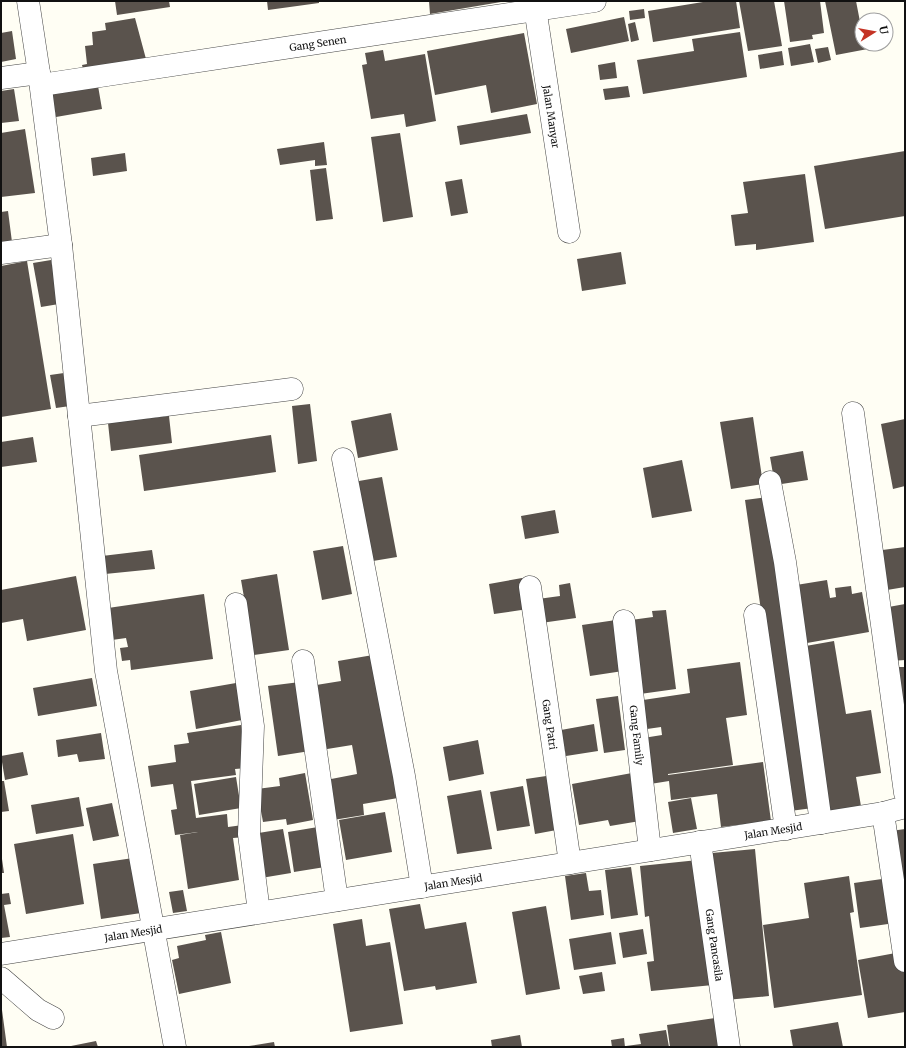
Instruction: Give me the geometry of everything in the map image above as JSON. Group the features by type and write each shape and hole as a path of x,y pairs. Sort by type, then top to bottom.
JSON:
{"street":[{"path":"28,1 40,79 61,244 106,671 154,929 174,1047"},
{"name":"Gang Senen","path":"1,78 40,79 535,6 595,1"},
{"name":"Jalan Manyar","path":"535,6 569,232"},
{"path":"1,253 61,244"},
{"path":"79,416 292,389"},
{"path":"853,414 905,793"},
{"path":"342,459 404,776 422,887"},
{"path":"770,482 784,562 821,823"},
{"name":"Gang Patri","path":"530,587 570,863"},
{"path":"236,604 253,726 249,834 259,912"},
{"path":"755,615 786,829"},
{"name":"Gang Family","path":"624,621 650,850"},
{"path":"303,661 337,900"},
{"name":"Jalan Mesjid","path":"1,954 786,829 883,813 905,807"},
{"path":"883,813 905,961"},
{"name":"Gang Pancasila","path":"700,842 729,1047"},
{"path":"1,978 38,1010 54,1018"}],"building":[{"path":"115,1 169,1 170,7 117,15"},
{"path":"267,1 319,1 319,3 268,10"},
{"path":"429,1 501,1 501,2 430,14"},
{"path":"709,1 736,1 740,28 653,42 648,11"},
{"path":"739,1 774,1 782,46 748,51"},
{"path":"784,1 820,1 824,33 812,35 813,39 790,42"},
{"path":"825,1 856,1 858,12 854,12 854,52 836,55"},
{"path":"644,9 645,18 630,20 629,11"},
{"path":"624,17 629,41 571,53 566,29"},
{"path":"135,18 146,59 83,69 82,65 87,64 85,46 93,45 92,32 106,30 105,23"},
{"path":"635,22 639,40 631,42 628,24"},
{"path":"12,31 16,59 1,62 1,33"},
{"path":"740,32 747,77 643,94 637,60 694,51 692,39"},
{"path":"524,33 537,104 491,113 486,85 435,95 427,51"},
{"path":"810,44 814,62 791,66 788,48"},
{"path":"828,47 831,60 818,63 815,49"},
{"path":"383,50 385,61 425,54 436,121 406,127 404,114 371,119 362,65 367,64 365,53"},
{"path":"782,51 784,65 760,69 758,55"},
{"path":"615,62 617,78 600,80 598,65"},
{"path":"97,80 102,109 56,117 51,88"},
{"path":"628,86 630,97 605,100 603,89"},
{"path":"14,89 19,121 1,123 1,91"},
{"path":"527,114 531,133 460,145 457,126"},
{"path":"25,129 35,193 1,197 1,133"},
{"path":"400,133 413,217 383,222 371,137"},
{"path":"324,142 327,165 315,166 315,160 280,165 277,149"},
{"path":"905,151 905,216 825,229 814,166"},
{"path":"125,153 127,171 93,176 91,158"},
{"path":"326,168 333,219 316,221 310,170"},
{"path":"805,174 814,242 756,250 756,244 735,246 731,215 748,213 743,182"},
{"path":"462,179 468,213 451,216 445,182"},
{"path":"8,211 12,242 1,243 1,212"},
{"path":"621,252 626,284 582,291 577,259"},
{"path":"51,260 59,304 41,307 33,263"},
{"path":"27,261 51,409 1,417 1,266"},
{"path":"64,373 70,406 56,408 50,375"},
{"path":"310,404 317,461 298,464 292,406"},
{"path":"391,413 398,450 358,458 351,421"},
{"path":"169,416 172,443 111,451 108,423"},
{"path":"753,417 763,484 731,489 720,422"},
{"path":"905,419 905,486 893,489 881,424"},
{"path":"271,435 276,472 144,491 139,455"},
{"path":"33,437 37,462 1,467 1,442"},
{"path":"803,451 808,480 775,485 770,457"},
{"path":"682,460 692,511 652,518 643,468"},
{"path":"382,477 397,557 367,562 353,482"},
{"path":"768,497 813,808 790,811 745,500"},
{"path":"555,510 559,533 525,539 521,516"},
{"path":"343,546 352,594 322,600 313,551"},
{"path":"905,547 905,587 881,591 875,551"},
{"path":"152,550 155,569 105,574 102,556"},
{"path":"277,574 289,650 254,655 241,580"},
{"path":"76,576 86,630 27,641 23,619 1,623 1,590"},
{"path":"522,578 528,609 494,614 489,584"},
{"path":"827,580 830,598 836,597 835,588 851,586 852,594 862,592 869,632 807,643 790,586"},
{"path":"570,583 576,618 541,623 538,599 560,596 559,585"},
{"path":"204,594 213,659 131,670 130,660 122,661 120,648 128,647 126,638 112,640 108,608"},
{"path":"905,604 905,660 891,661 883,608"},
{"path":"666,610 676,689 640,694 631,620 653,617 652,611"},
{"path":"616,620 623,671 590,676 582,625"},
{"path":"834,641 846,714 871,710 881,773 856,777 862,812 824,818 800,647"},
{"path":"373,655 398,798 363,804 364,815 333,820 326,780 357,774 356,767 352,745 321,750 310,686 341,681 338,661"},
{"path":"740,662 747,715 726,718 733,765 668,774 763,762 771,821 721,827 717,794 671,800 669,781 644,785 637,739 662,735 661,727 647,729 643,700 690,693 687,669"},
{"path":"892,667 905,667 905,700 898,700"},
{"path":"92,678 97,706 38,716 33,688"},
{"path":"300,682 310,751 278,756 268,686"},
{"path":"236,683 242,720 196,729 190,691"},
{"path":"618,696 625,750 604,753 596,699"},
{"path":"594,724 598,751 566,756 561,730"},
{"path":"241,725 247,768 235,769 236,775 191,781 196,818 227,814 228,827 243,825 245,837 233,838 239,880 188,889 180,835 198,832 175,835 171,810 177,809 173,784 151,787 148,766 176,762 174,745 189,743 187,733"},
{"path":"101,733 105,759 79,762 77,754 58,757 56,740"},
{"path":"478,740 484,774 449,781 443,747"},
{"path":"23,752 28,775 5,780 1,756"},
{"path":"305,773 313,820 287,825 286,819 263,822 257,789 280,786 279,778"},
{"path":"632,773 640,821 610,826 608,820 579,825 572,784"},
{"path":"553,775 562,829 535,834 526,779"},
{"path":"236,777 241,808 199,815 194,784"},
{"path":"1,781 4,781 9,811 1,812"},
{"path":"523,786 530,826 497,831 490,792"},
{"path":"481,790 492,849 457,854 447,796"},
{"path":"79,797 84,826 36,834 31,805"},
{"path":"691,798 697,829 673,833 668,802"},
{"path":"112,803 119,836 93,841 86,808"},
{"path":"385,812 392,852 346,860 339,820"},
{"path":"318,827 325,867 294,872 288,832"},
{"path":"283,829 291,873 261,878 253,834"},
{"path":"905,829 905,903 891,831"},
{"path":"73,834 84,904 26,914 14,844"},
{"path":"755,849 769,996 726,1000 712,853"},
{"path":"133,858 141,913 101,919 93,864"},
{"path":"2,859 4,873 1,873"},
{"path":"698,860 713,985 651,991 647,962 654,961 649,916 645,917 640,866"},
{"path":"631,867 638,915 611,919 605,870"},
{"path":"586,873 589,891 601,890 604,915 571,920 565,876"},
{"path":"849,876 854,912 850,913 862,995 774,1008 763,925 809,918 804,883"},
{"path":"889,878 895,923 860,928 854,883"},
{"path":"183,890 187,911 173,913 169,892"},
{"path":"9,893 11,904 4,905 10,937 1,938 1,894"},
{"path":"420,904 425,929 466,922 477,983 436,990 435,986 404,991 389,909"},
{"path":"546,906 560,989 526,995 512,912"},
{"path":"362,919 366,946 390,942 403,1024 350,1032 333,924"},
{"path":"643,929 647,954 623,958 619,933"},
{"path":"221,932 231,983 179,994 172,960 179,958 177,946 206,940 205,935"},
{"path":"611,932 616,964 574,970 569,939"},
{"path":"901,952 905,975 905,1012 868,1018 858,960"},
{"path":"602,972 605,991 583,994 579,976"},
{"path":"2,1010 7,1047 1,1047"},
{"path":"722,1017 726,1047 670,1047 667,1025"},
{"path":"838,1022 843,1047 793,1047 790,1030"},
{"path":"666,1030 669,1047 626,1047 641,1044 639,1034"},
{"path":"520,1035 522,1047 492,1047 491,1040"},
{"path":"624,1038 625,1047 612,1047 611,1040"},
{"path":"96,1041 98,1047 71,1047 71,1046"},
{"path":"274,1042 275,1047 249,1047 249,1046"}]}
